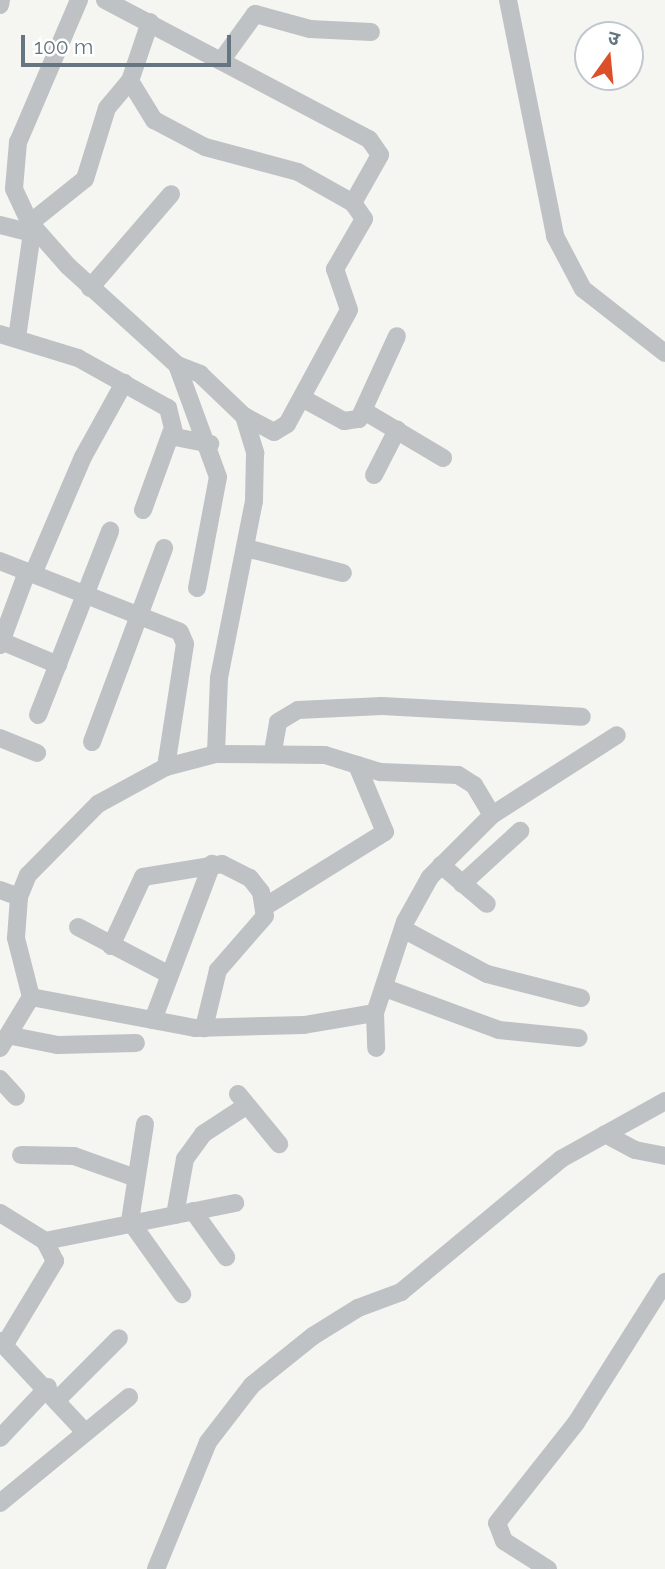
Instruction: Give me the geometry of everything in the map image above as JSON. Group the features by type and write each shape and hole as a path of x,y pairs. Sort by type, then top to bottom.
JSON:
{"street":[{"path":"79,0 18,142 14,189 34,230 90,288 177,365 200,374 244,416 282,430 349,310 335,269 362,226 353,203 298,172 205,147 169,128 147,111 130,81"},
{"path":"105,0 150,22 378,148 376,168 353,203"},
{"path":"508,0 555,236 583,289 665,353"},
{"path":"221,61 255,14 310,29 371,32"},
{"path":"143,510 171,433 168,408 124,383 8,336 34,230 85,180 107,108 130,81 150,22"},
{"path":"90,288 171,194"},
{"path":"0,225 34,230"},
{"path":"302,398 350,423 364,411 397,337"},
{"path":"177,365 210,444 216,508 197,588"},
{"path":"58,665 1,643 83,457 124,383"},
{"path":"364,411 443,458"},
{"path":"216,754 219,678 246,548 256,475 244,416"},
{"path":"374,475 397,430"},
{"path":"171,433 210,444"},
{"path":"38,715 110,531"},
{"path":"92,742 164,548"},
{"path":"246,548 343,573"},
{"path":"0,561 184,637 166,767"},
{"path":"272,751 278,722 298,710 382,706 582,718"},
{"path":"376,1048 374,1013 418,892 441,865 492,815 617,735"},
{"path":"0,738 37,753"},
{"path":"136,1043 58,1045 6,1042 31,997 16,938 19,897 29,875 72,826 98,804 166,767 216,754 272,751 357,765 380,772 458,775 474,785 492,815"},
{"path":"204,1028 218,970 261,925 266,906 386,832 357,765"},
{"path":"462,884 520,831"},
{"path":"111,946 138,880 212,864 250,878 266,906"},
{"path":"153,1020 166,973 212,864"},
{"path":"441,865 487,904"},
{"path":"0,890 19,897"},
{"path":"78,927 166,973"},
{"path":"403,929 487,974 581,998"},
{"path":"385,988 499,1030 579,1038"},
{"path":"31,997 204,1028 304,1025 374,1013"},
{"path":"0,1079 16,1097"},
{"path":"175,1215 185,1159 203,1134 242,1100 279,1144"},
{"path":"156,1569 208,1442 252,1385 284,1355 358,1308 401,1292 525,1186 605,1134 665,1101"},
{"path":"145,1124 133,1177 130,1221 182,1294"},
{"path":"605,1134 635,1150 665,1156"},
{"path":"22,1155 74,1156 133,1177"},
{"path":"45,1241 130,1221 235,1203"},
{"path":"194,1211 226,1256"},
{"path":"0,1213 45,1241 55,1261 2,1342 53,1393 85,1432"},
{"path":"548,1569 504,1541 497,1523 576,1423 665,1282"},
{"path":"0,1438 119,1338"},
{"path":"4,1492 129,1397"}]}
